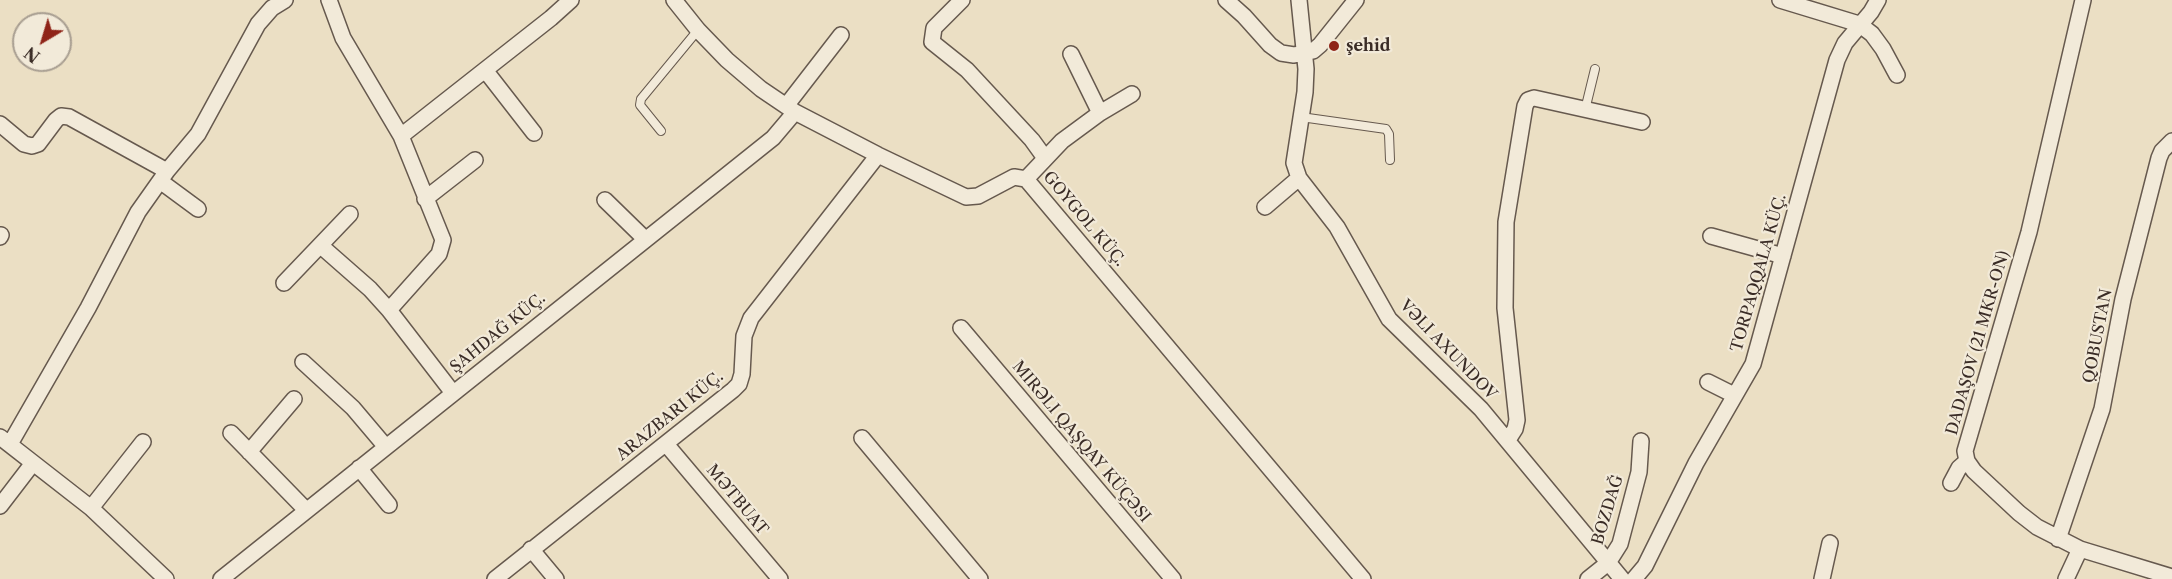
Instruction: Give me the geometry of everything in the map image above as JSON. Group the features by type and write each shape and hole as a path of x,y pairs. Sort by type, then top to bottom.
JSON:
{"street":[{"path":"166,579 91,508 5,440 93,300 138,212 198,134 258,24 272,8 285,0"},
{"path":"329,0 343,39 401,136 443,240 442,248 389,310"},
{"path":"401,136 571,0"},
{"path":"962,0 934,28 932,42 967,70 1032,140 1045,158"},
{"path":"1226,0 1270,45 1281,53 1294,55 1313,51 1320,45 1356,0"},
{"path":"1265,207 1299,178 1294,163 1306,82 1299,0"},
{"path":"1780,0 1859,24 1878,42 1897,75"},
{"name":"TORPAQQALA KÜÇ.","path":"1634,579 1645,566 1696,463 1753,364 1837,60 1845,43 1878,0"},
{"name":"DADAŞOV (21 MKR-ON)","path":"2079,1 2029,232 1965,452 1967,461 2019,513 2058,539 2080,549 2172,578"},
{"name":"GOYGOL KÜÇ.","path":"680,3 698,30 736,67 790,109 878,154 966,197 978,196 1014,177 1026,179 1364,579"},
{"name":"ŞAHDAĞ KÜÇ.","path":"221,579 773,138 841,35"},
{"path":"1071,54 1100,113"},
{"path":"485,70 534,133"},
{"path":"1026,179 1062,141 1100,113 1132,94"},
{"path":"1508,440 1515,429 1517,420 1505,308 1506,222 1525,106 1528,100 1534,98 1642,122"},
{"path":"0,124 24,144 32,146 38,144 56,120 62,116 69,117 164,176 198,209"},
{"name":"QOBUSTAN","path":"2058,539 2102,409 2123,299 2159,158 2162,151 2172,141"},
{"path":"495,579 734,390 742,374 744,336 751,318 878,154"},
{"path":"425,199 475,160"},
{"name":"VƏLI AXUNDOV","path":"1299,178 1336,227 1389,319 1468,395 1622,579"},
{"path":"605,200 645,239"},
{"path":"284,283 350,214"},
{"path":"1711,236 1783,256"},
{"path":"321,246 370,289 389,310 453,393"},
{"name":"MIRƏLI QAŞQAY KÜÇƏSI","path":"961,328 1173,579"},
{"path":"303,362 353,408 386,447"},
{"path":"1708,382 1734,396"},
{"path":"249,452 294,399"},
{"path":"231,433 306,510"},
{"path":"862,438 980,579"},
{"name":"BOZDAĞ","path":"1588,579 1608,563 1620,544 1639,472 1641,441"},
{"path":"91,508 143,442"},
{"name":"MƏTBUAT","path":"666,444 780,579"},
{"path":"1951,483 1959,468 1967,461"},
{"path":"0,506 33,463"},
{"path":"360,468 390,505"},
{"path":"1822,579 1830,543"},
{"path":"531,549 556,579"},
{"path":"2066,579 2080,549"}],"lane":[{"path":"661,131 640,105 641,99 698,30"},
{"path":"1585,110 1595,69"},
{"path":"1301,117 1386,129 1389,134 1390,160"}],"place":[{"name":"şehid","path":"1334,46"}]}
